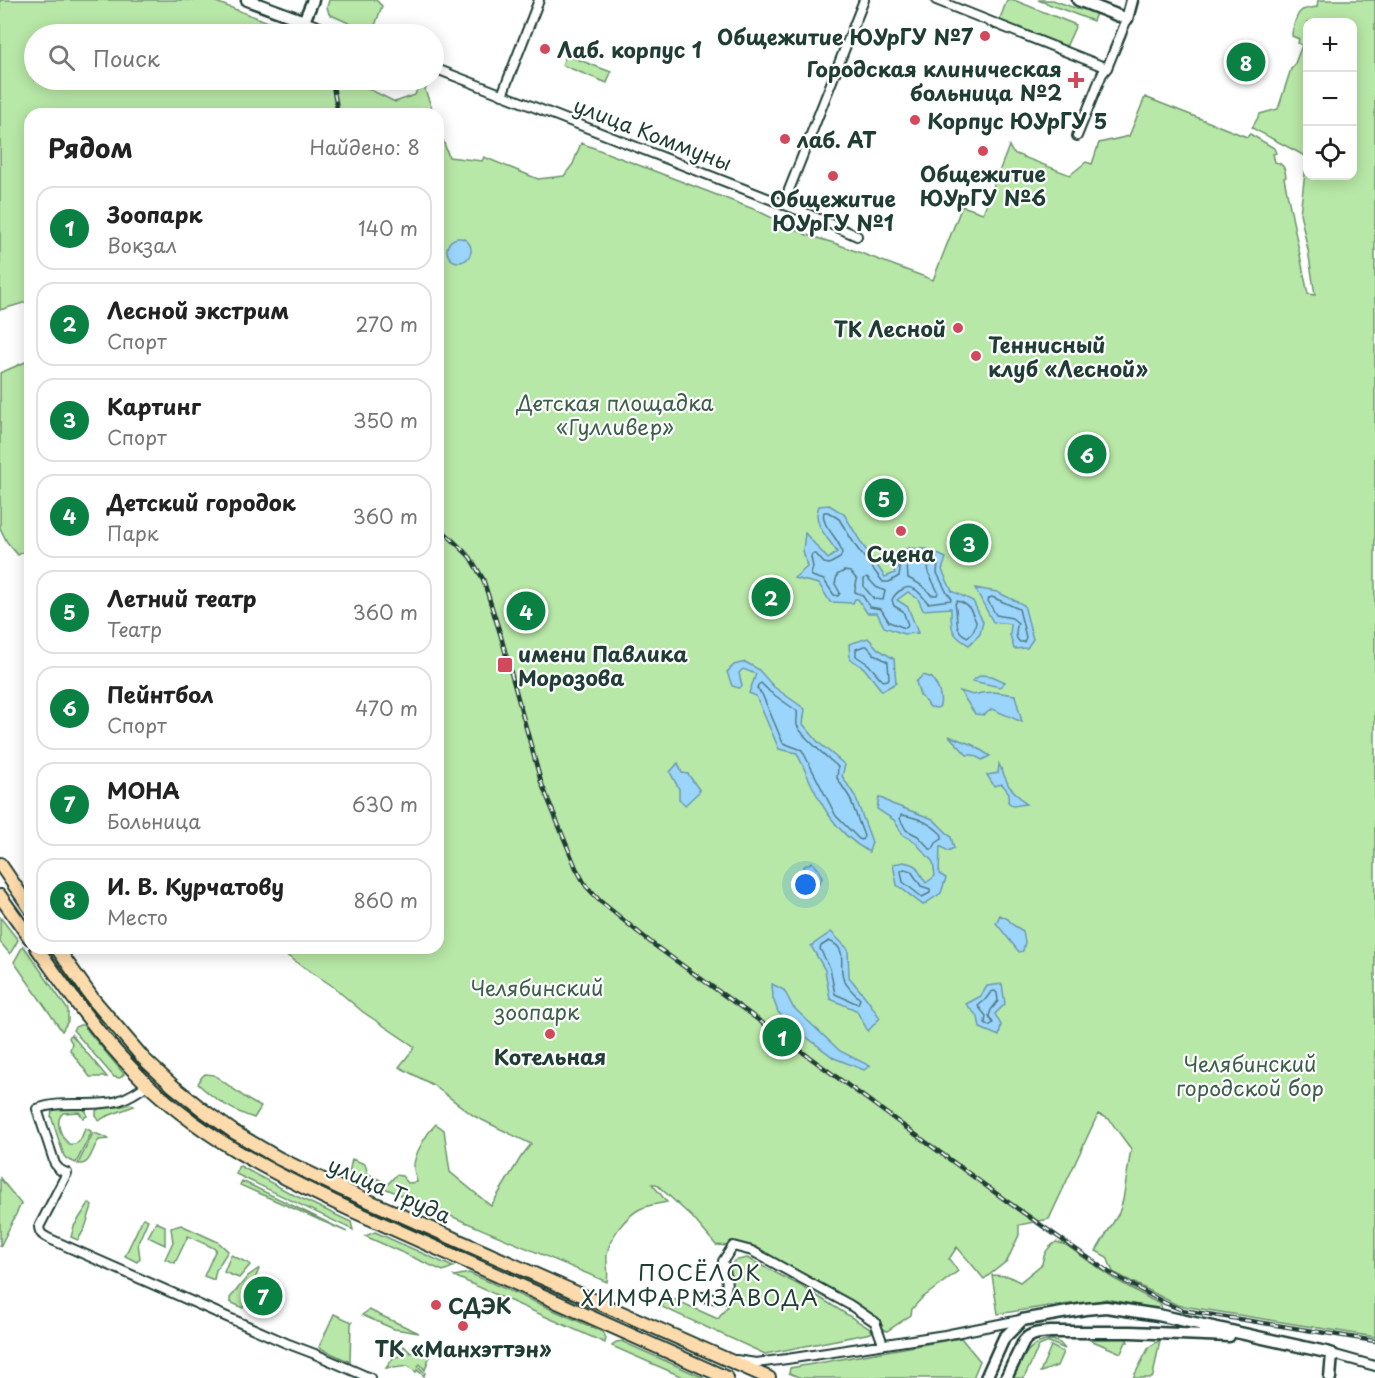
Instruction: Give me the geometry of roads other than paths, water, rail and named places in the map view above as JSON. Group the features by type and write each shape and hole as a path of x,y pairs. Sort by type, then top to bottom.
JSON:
{"main road":[{"path":"0,864 24,899"},
{"path":"0,896 24,930"},
{"name":"улица Труда","path":"41,954 81,1010 132,1070 190,1120 226,1146 292,1183 727,1378"},
{"name":"улица Труда","path":"61,954 93,999 159,1074 203,1110 256,1146 310,1174 769,1378"},
{"path":"148,1084 159,1074"}],"street":[{"path":"247,0 312,24"},
{"path":"304,21 313,0"},
{"path":"502,95 540,0"},
{"path":"783,205 864,0"},
{"path":"936,0 1107,68"},
{"path":"1084,1 1127,19"},
{"path":"1077,136 1127,19 1128,1"},
{"name":"улица Коммуны","path":"444,72 857,236"},
{"path":"148,1084 140,1091 117,1101 53,1104 37,1109 55,1164 67,1173 39,1227 39,1232 67,1247 289,1345 370,1378"},
{"path":"702,1297 722,1299 727,1292 723,1261 733,1246 741,1247 850,1305 875,1322 883,1344"},
{"path":"721,1357 756,1363 945,1335 1106,1307 1158,1315 1313,1348 1375,1366"},
{"path":"986,1378 1004,1338 1022,1320"},
{"path":"1006,1378 1024,1341 1036,1333 1131,1332 1249,1336"},
{"path":"1330,1378 1332,1354"}],"water":[{"path":"459,238 464,239 470,245 470,255 464,261 459,262 454,261 448,255 447,250 448,245 454,239"},
{"path":"829,505 844,514 885,577 895,573 888,555 909,548 927,549 946,558 942,570 952,591 973,601 983,622 980,634 969,645 958,638 953,630 951,608 923,610 918,599 908,592 897,600 908,607 918,633 904,634 884,627 877,613 867,613 858,599 855,599 853,603 830,602 819,584 794,578 807,567 803,550 805,533 828,559 837,552 817,519 819,506"},
{"path":"975,588 997,592 1024,605 1033,639 1027,648 1014,649 1010,635 1011,624 993,622"},
{"path":"868,638 878,649 894,659 896,683 882,691 864,668 850,659 849,644"},
{"path":"745,662 758,669 774,687 805,709 803,724 818,742 845,765 842,776 855,796 872,842 869,852 843,833 833,821 817,796 797,753 779,749 756,696 749,693 756,674 743,669 739,673 742,686 739,688 732,686 727,672 734,665"},
{"path":"923,675 932,678 938,688 940,706 937,708 930,707 920,695 916,682"},
{"path":"981,675 992,676 1005,682 1000,687 972,681"},
{"path":"960,691 973,695 994,692 1015,695 1022,722 992,709 984,715 975,714"},
{"path":"949,736 973,745 990,756 982,760 973,755 967,755"},
{"path":"678,763 682,773 688,774 700,791 685,805 679,799 679,789 670,772"},
{"path":"999,764 1009,786 1026,804 1013,806 1008,802 1009,793 1002,784 994,786 987,775 998,773"},
{"path":"879,797 933,819 951,837 954,848 948,851 940,846 939,874 946,878 941,893 923,905 897,885 893,864 904,862 915,865 926,883 935,876 933,862 914,841 903,835 894,820 877,809"},
{"path":"812,862 822,878 818,885 811,886 804,876 803,867"},
{"path":"1000,915 1023,931 1025,942 1023,951 1019,952 996,923"},
{"path":"831,932 848,949 849,977 880,1018 868,1031 856,1010 830,999 825,970 811,946"},
{"path":"772,984 784,990 793,1007 840,1051 870,1066 864,1070 834,1058 797,1030 778,1012 773,998"},
{"path":"1002,984 1005,1004 995,1014 1001,1025 999,1036 980,1028 978,1017 966,1004 981,996 987,986"}],"railway":[{"path":"334,90 337,108"},
{"path":"444,532 470,557 483,579 541,782 576,868 586,886 600,901 654,945 1008,1202 1110,1273 1182,1310 1375,1341"}],"place":[{"name":"Общежитие ЮУрГУ №7","path":"985,36"},
{"name":"Лаб. корпус 1","path":"545,49"},
{"name":"И. В. Курчатову","path":"1246,62"},
{"name":"Городская клиническая больница №2","path":"1076,80"},
{"name":"Корпус ЮУрГУ 5","path":"915,120"},
{"name":"лаб. АТ","path":"785,139"},
{"name":"Общежитие ЮУрГУ №6","path":"983,151"},
{"name":"Общежитие ЮУрГУ №1","path":"833,176"},
{"name":"ТК Лесной","path":"958,328"},
{"name":"Теннисный клуб «Лесной»","path":"976,356"},
{"name":"Пейнтбол","path":"1087,454"},
{"name":"Летний театр","path":"884,498"},
{"name":"Сцена","path":"901,531"},
{"name":"Картинг","path":"969,543"},
{"name":"Лесной экстрим","path":"771,597"},
{"name":"Детский городок","path":"526,611"},
{"name":"имени Павлика Морозова","path":"505,665"},
{"name":"Котельная","path":"550,1034"},
{"name":"Зоопарк","path":"782,1037"},
{"name":"МОНА","path":"263,1296"},
{"name":"СДЭК","path":"436,1305"},
{"name":"ТК «Манхэттэн»","path":"463,1326"}],"district":[{"name":"ПОСЁЛОК ХИМФАРМЗАВОДА","path":"700,1284"}],"park label":[{"name":"Детская площадка «Гулливер»","path":"615,414"},
{"name":"Челябинский зоопарк","path":"537,999"},
{"name":"Челябинский городской бор","path":"1250,1075"}]}
